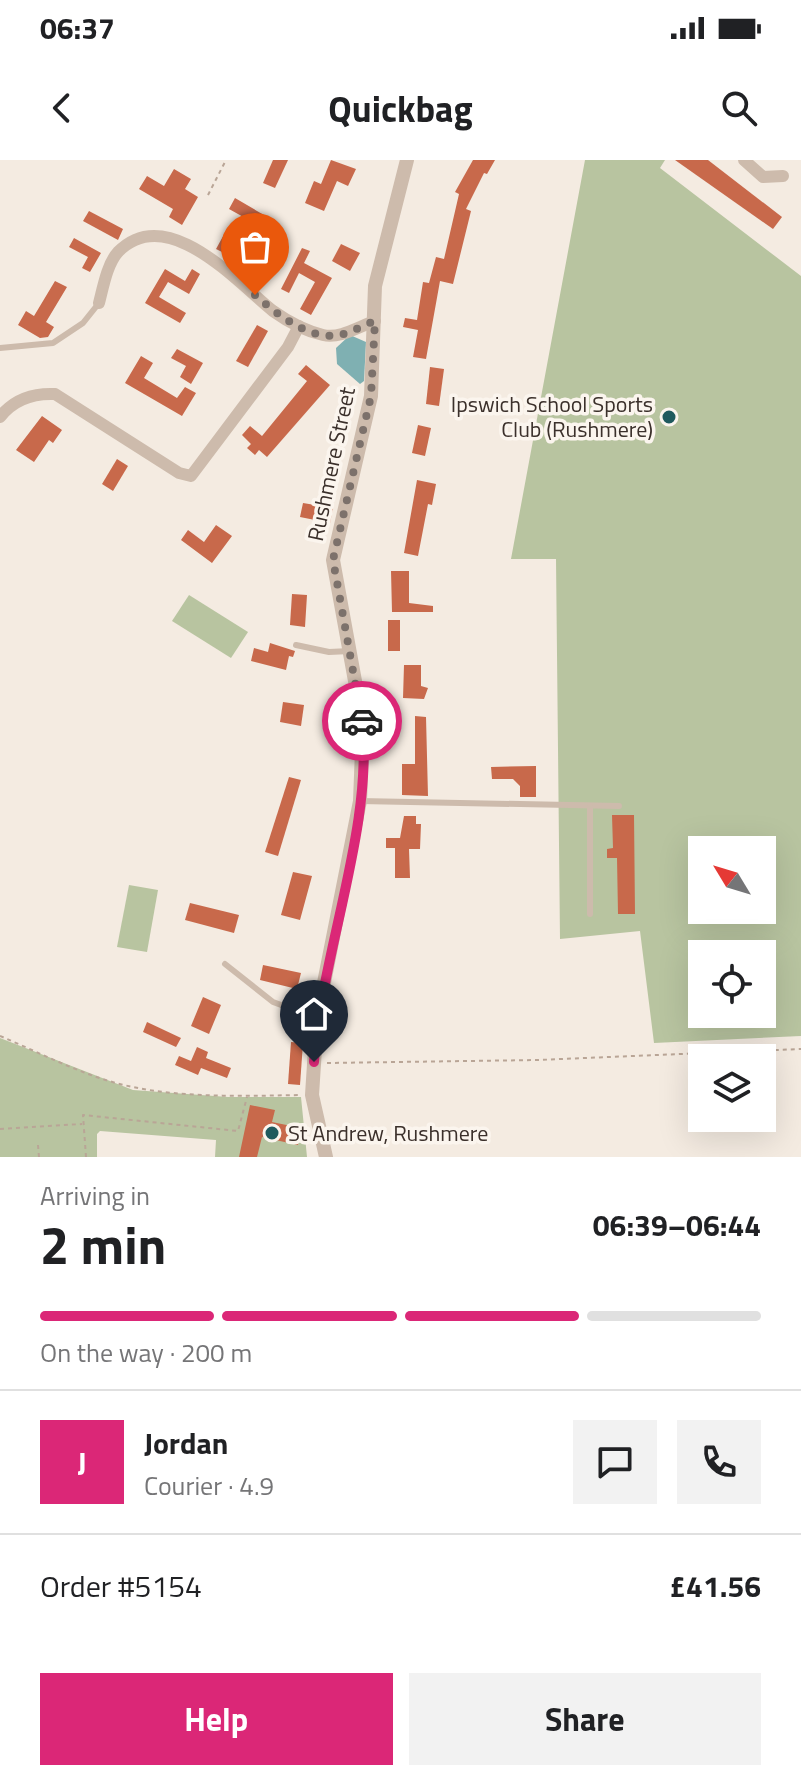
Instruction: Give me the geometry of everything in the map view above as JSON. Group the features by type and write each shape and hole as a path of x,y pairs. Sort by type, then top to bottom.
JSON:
{"street":[{"name":"Rushmere Street","path":"326,1157 312,1095 317,1018 360,801 363,725 333,560 371,396 375,286 407,160"},
{"path":"744,160 763,177 783,176"},
{"path":"99,303 116,254 134,241 167,238 204,253 276,313 299,326 325,336 341,335 375,321"},
{"path":"0,417 22,398 38,393 55,394 179,473 191,476 288,347 299,326"}],"lane":[{"path":"0,348 53,343 83,323 99,303"},
{"path":"296,645 329,652 350,651"},
{"path":"360,801 619,806"},
{"path":"590,806 590,914"},
{"path":"225,964 273,1002 317,1018"}],"path":[{"path":"208,195 226,160"},
{"path":"0,1036 104,1079 136,1088 248,1096 312,1095"},
{"path":"314,1062 538,1060 801,1049"},
{"path":"86,1157 83,1115 238,1131 248,1096"},
{"path":"0,1129 84,1124"},
{"path":"38,1145 39,1157"}],"green space":[{"name":"Ipswich School Sports Club (Rushmere)","path":"585,160 665,160 660,168 801,276 801,1036 654,1043 640,931 560,939 556,559 511,559"},
{"path":"189,595 248,632 231,658 172,621"},
{"path":"129,885 158,890 147,952 117,947"},
{"path":"0,1038 133,1090 228,1097 301,1097 307,1157 215,1157 216,1140 100,1131 97,1134 97,1157 0,1157"}],"water":[{"path":"350,335 366,342 364,381 360,384 337,364 336,348"}],"building":[{"path":"273,160 288,160 275,188 263,183"},
{"path":"331,160 356,169 348,186 337,181 324,211 305,203 314,181 321,184"},
{"path":"473,160 495,160 487,174 484,173 466,209 471,211 453,284 440,281 426,359 413,357 418,330 403,327 405,318 417,320 423,282 429,283 436,257 444,259 459,194 455,192"},
{"path":"675,160 708,160 782,217 773,229"},
{"path":"174,169 191,179 185,189 198,197 182,225 169,217 173,209 139,189 147,176 164,186"},
{"path":"235,198 269,218 249,253 230,242 224,253 216,249 227,229 247,240 256,224 229,209"},
{"path":"89,211 123,229 118,240 83,221"},
{"path":"74,238 101,253 90,272 82,268 88,257 69,247"},
{"path":"341,244 360,253 350,271 332,261"},
{"path":"302,248 310,251 304,263 332,278 311,315 300,309 315,282 299,273 289,293 281,289"},
{"path":"165,269 185,281 192,269 200,274 189,294 168,282 159,297 186,313 180,323 145,303"},
{"path":"55,281 67,287 46,322 54,327 48,337 40,338 18,325 26,311 34,316"},
{"path":"257,325 268,331 248,367 236,361"},
{"path":"177,349 203,363 191,384 180,377 186,366 171,358"},
{"path":"141,356 153,363 144,378 177,398 185,387 196,393 182,416 125,383"},
{"path":"306,365 330,385 267,457 259,450 255,455 247,448 251,444 242,435 250,426 262,436 307,381 298,374"},
{"path":"430,367 444,369 439,406 426,404"},
{"path":"42,416 62,430 53,443 49,440 34,462 16,450"},
{"path":"418,425 431,428 425,456 412,453"},
{"path":"117,459 128,466 113,491 102,484"},
{"path":"417,480 436,484 432,505 428,504 418,556 404,553"},
{"path":"303,503 333,508 330,523 300,517"},
{"path":"216,525 232,536 212,563 181,540 188,530 204,542"},
{"path":"391,571 409,571 409,603 433,606 433,612 392,612"},
{"path":"292,594 307,595 305,627 290,625"},
{"path":"388,620 400,620 400,651 388,651"},
{"path":"270,643 295,651 293,657 289,656 286,670 251,661 254,648 268,652"},
{"path":"404,665 421,665 421,686 428,688 424,699 403,698"},
{"path":"283,702 304,705 301,726 280,722"},
{"path":"415,716 426,717 428,796 402,795 402,764 415,764"},
{"path":"536,766 536,797 520,797 520,786 513,779 492,779 491,767"},
{"path":"289,777 301,780 278,856 265,852"},
{"path":"612,815 634,815 635,914 618,914 617,858 607,858 607,849 613,848"},
{"path":"404,816 416,816 416,824 421,824 420,849 409,849 410,878 395,878 395,848 386,848 386,838 400,838"},
{"path":"293,872 312,876 300,920 281,915"},
{"path":"190,903 239,915 234,933 185,920"},
{"path":"263,965 301,973 297,989 260,980"},
{"path":"203,997 221,1005 209,1034 191,1026"},
{"path":"147,1022 181,1038 176,1047 143,1032"},
{"path":"291,1042 303,1043 300,1085 288,1084"},
{"path":"197,1047 208,1052 206,1058 231,1068 227,1078 201,1068 198,1075 175,1065 179,1056 191,1061"},
{"name":"St Andrew, Rushmere","path":"250,1105 275,1110 272,1122 301,1128 298,1145 262,1137 257,1157 239,1157"}],"way so far":[{"path":"255,295 276,313 325,336 341,335 375,321 371,396 333,560 362,721"}],"place":[{"name":"Ipswich School Sports Club (Rushmere)","path":"669,417"},
{"name":"St Andrew, Rushmere","path":"272,1133"}],"route":[{"path":"314,1062 317,1018 360,801 362,721"}]}
